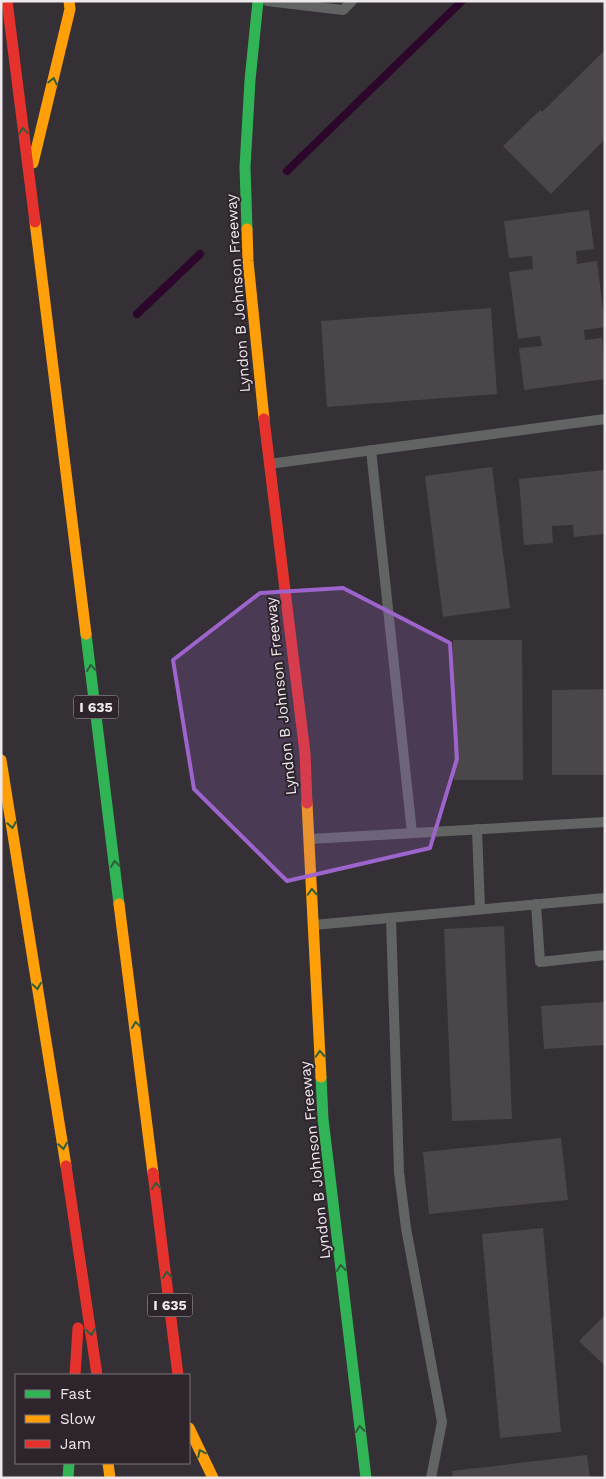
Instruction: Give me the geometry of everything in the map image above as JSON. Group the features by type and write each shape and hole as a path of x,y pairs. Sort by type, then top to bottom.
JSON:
{"main road":[{"name":"I 635","path":"7,1 178,1374"},
{"path":"30,180 70,9 69,1"},
{"name":"Lyndon B Johnson Freeway","path":"258,1 250,80 245,167 248,261 268,464 305,753 323,1119 366,1478"},
{"path":"1,760 82,1267 96,1374"},
{"path":"75,1374 82,1267"},
{"path":"190,1430 213,1478"},
{"path":"68,1478 69,1464"},
{"path":"108,1464 110,1478"}],"lane":[{"path":"267,1 344,6 352,1"},
{"path":"268,464 605,419"},
{"path":"371,450 412,833"},
{"path":"309,839 605,822"},
{"path":"477,829 480,909"},
{"path":"313,925 605,898"},
{"path":"536,904 540,962 605,955"},
{"path":"391,918 399,1172 406,1228 442,1422 431,1478"}],"highlighted area":[{"path":"343,588 450,643 457,759 430,848 287,881 194,789 173,660 260,593"}],"building":[{"path":"605,50 605,139 551,194 503,146 540,110 542,112"},
{"path":"589,210 594,249 576,251 577,264 597,261 605,327 584,330 585,340 602,338 605,379 524,390 519,348 542,346 540,336 518,339 509,272 533,269 532,256 509,258 504,221"},
{"path":"491,308 497,394 327,407 321,321"},
{"path":"492,467 510,608 443,617 425,476"},
{"path":"605,470 605,534 574,537 573,525 552,526 553,543 524,545 519,479"},
{"path":"453,640 522,640 523,780 454,780"},
{"path":"605,689 605,775 552,775 552,690"},
{"path":"504,926 512,1119 452,1121 444,929"},
{"path":"605,1002 605,1045 544,1049 541,1006"},
{"path":"561,1138 568,1200 429,1214 423,1152"},
{"path":"543,1228 561,1432 500,1438 482,1234"},
{"path":"605,1315 605,1366 579,1341"},
{"path":"587,1455 590,1478 453,1478 452,1471"}],"waterway":[{"path":"287,171 462,1"},
{"path":"137,314 200,254"}],"traffic: fast":[{"path":"247,229 245,167 250,80 258,1"},
{"path":"86,634 119,904"},
{"path":"321,1077 323,1119 366,1478"},
{"path":"68,1478 69,1464"}],"traffic: slow":[{"path":"33,163 70,9 69,1"},
{"path":"35,222 86,634"},
{"path":"247,229 248,261 264,419"},
{"path":"1,760 66,1166"},
{"path":"307,803 321,1077"},
{"path":"119,904 153,1173"},
{"path":"190,1430 213,1478"},
{"path":"108,1464 110,1478"}],"traffic: jam":[{"path":"7,1 35,222"},
{"path":"264,419 305,753 307,803"},
{"path":"66,1166 97,1374"},
{"path":"153,1173 178,1374"},
{"path":"75,1374 78,1328"}]}
